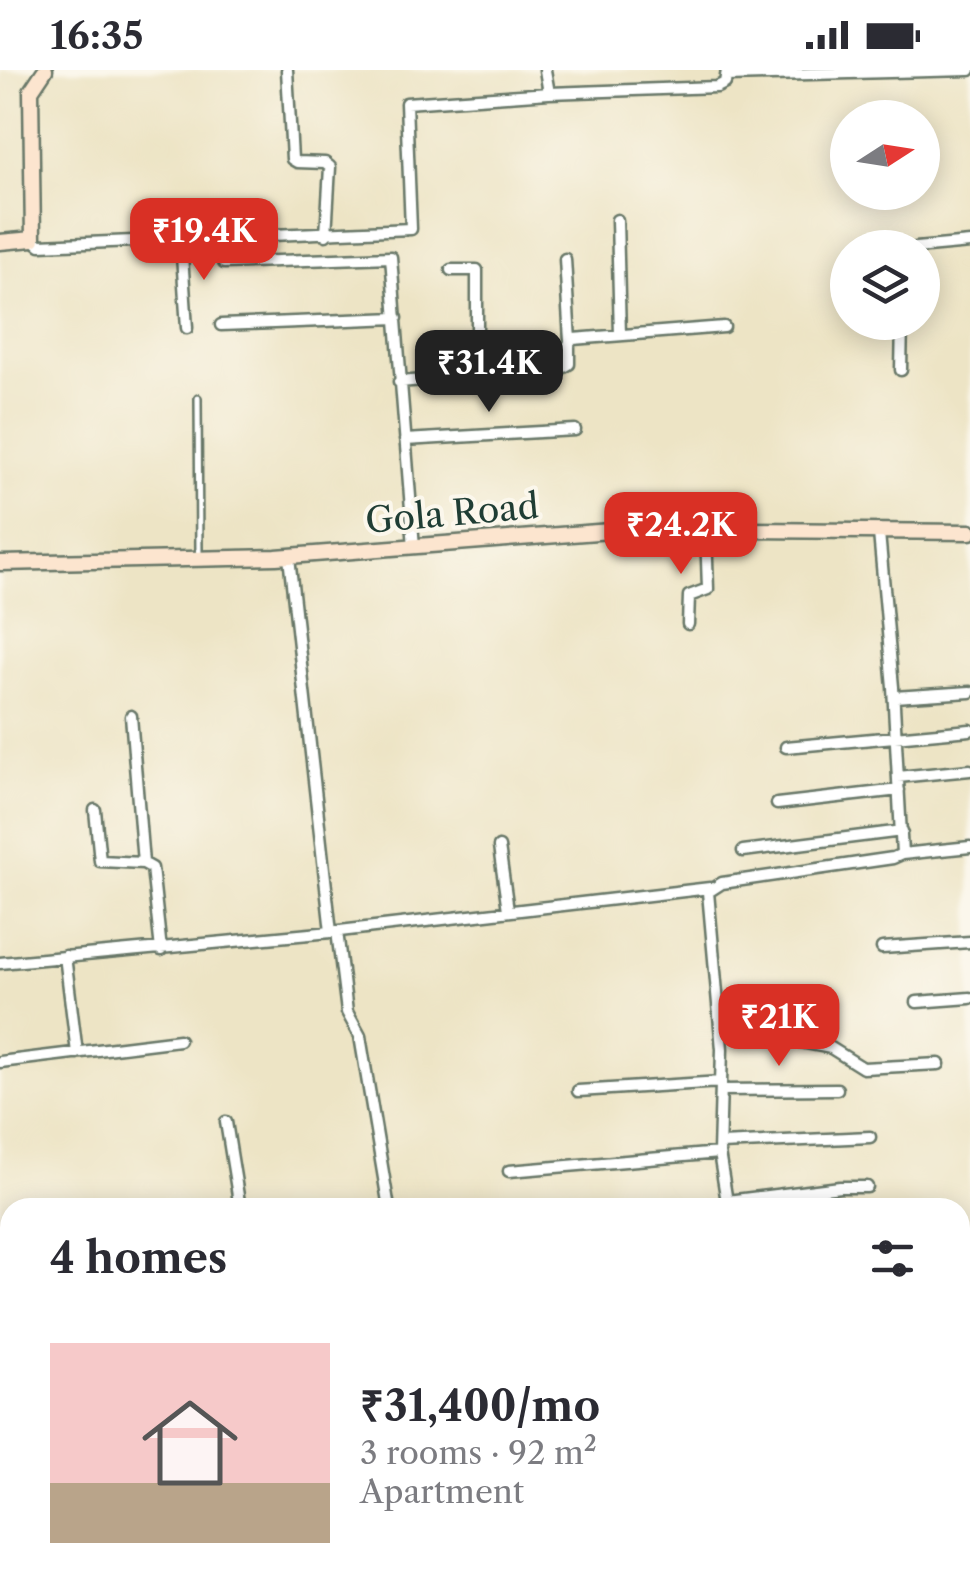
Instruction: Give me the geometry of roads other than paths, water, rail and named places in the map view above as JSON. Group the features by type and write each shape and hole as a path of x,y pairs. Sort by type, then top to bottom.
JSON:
{"street":[{"path":"30,70 33,238 40,245 411,229 406,103 549,93 716,88 725,83 727,73 970,70"},
{"path":"31,91 45,70"},
{"path":"287,70 292,159 325,162 330,167 326,235"},
{"path":"545,70 549,93"},
{"path":"618,220 620,336"},
{"path":"0,242 33,238"},
{"path":"181,241 187,328"},
{"path":"940,246 970,243"},
{"path":"224,263 391,256 414,547"},
{"path":"399,382 563,368 569,364 565,259"},
{"path":"451,270 477,270 477,376"},
{"path":"221,324 398,318"},
{"path":"570,341 724,327"},
{"path":"901,370 902,340"},
{"path":"404,440 575,430"},
{"name":"Gola Road","path":"0,563 289,556 636,529 970,532"},
{"path":"688,624 689,596 708,590 706,531"},
{"path":"879,533 894,696 902,854"},
{"path":"289,556 334,932 347,1012 360,1036 388,1198"},
{"path":"894,696 970,692"},
{"path":"131,716 144,863"},
{"path":"786,747 970,730"},
{"path":"898,777 970,770"},
{"path":"776,804 898,790"},
{"path":"95,810 100,861 144,863 153,871 161,950"},
{"path":"743,851 902,831"},
{"path":"500,847 508,910"},
{"path":"0,963 334,932 710,888 902,854 970,847"},
{"path":"710,888 707,900 721,1033 720,1148 726,1198"},
{"path":"882,948 970,942"},
{"path":"65,956 76,1054"},
{"path":"917,1002 970,998"},
{"path":"721,1033 763,1035 831,1048 863,1068 939,1064"},
{"path":"0,1062 178,1040"},
{"path":"578,1091 721,1086 837,1088"},
{"path":"226,1122 238,1198"},
{"path":"509,1170 870,1137"},
{"path":"765,1198 840,1186 866,1187"}],"lane":[{"path":"198,398 199,560"}]}
